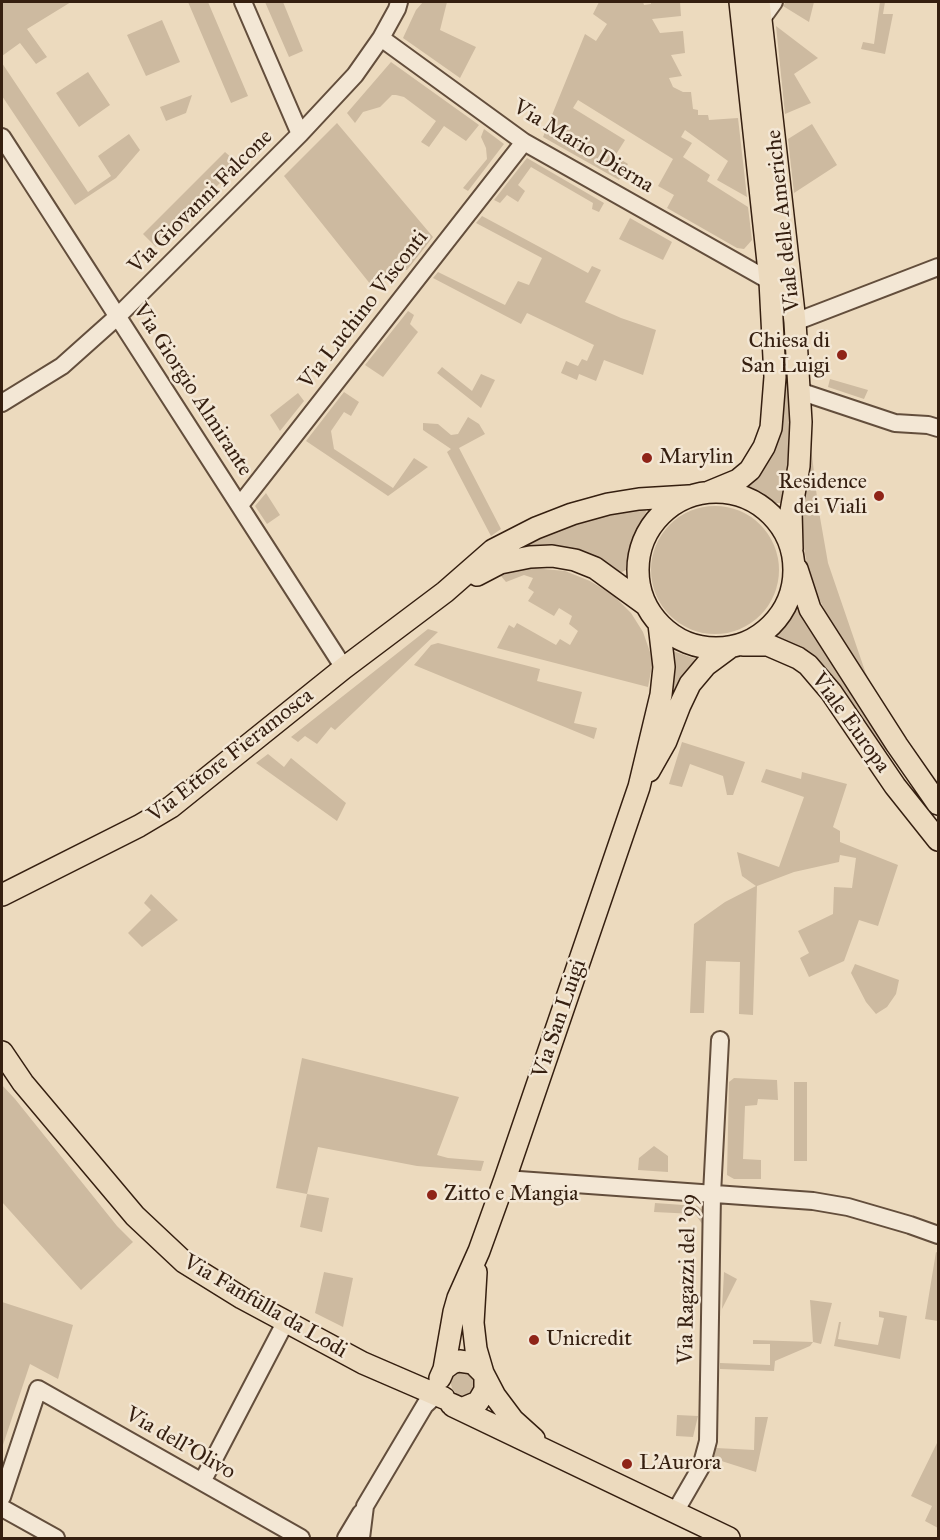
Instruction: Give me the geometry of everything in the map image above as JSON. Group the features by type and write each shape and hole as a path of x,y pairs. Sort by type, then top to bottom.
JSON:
{"main road":[{"name":"Viale delle Americhe","path":"699,494 738,480 750,470 764,447 771,428 775,377 770,281 740,2"},
{"name":"Viale delle Americhe","path":"760,11 795,322 801,422 799,466 791,512 793,554"},
{"path":"699,494 672,505 658,517 647,533 640,550 638,569 640,587 646,605 659,624 674,636 691,644 710,648 734,646"},
{"path":"445,592 494,550 536,528 572,514 608,504 699,494 735,494 760,505 774,517 785,532 793,554 794,581 788,602 776,621 759,636 734,646 706,665 690,684 666,741 639,787"},
{"name":"Viale Europa","path":"793,554 801,588 810,609 897,745 939,804"},
{"path":"445,592 500,563 530,557 552,556 575,560 595,568 646,605"},
{"name":"Via Ettore Fieramosca","path":"2,895 139,826 171,807 344,668 445,592"},
{"path":"639,787 661,695 664,667 659,624"},
{"name":"Viale Europa","path":"734,646 768,645 808,665 831,692 895,786 939,840"},
{"name":"Via San Luigi","path":"443,1371 454,1312 505,1179 639,787"},
{"path":"2,1052 23,1083"},
{"path":"2,1066 23,1083"},
{"name":"Via Fanfulla da Lodi","path":"23,1083 135,1216 156,1238 207,1278 363,1363 729,1539"},
{"name":"Via San Luigi","path":"479,1251 473,1323 476,1349 484,1375 495,1396 513,1420 548,1453"},
{"path":"402,1380 443,1371 452,1363 466,1361 479,1367 484,1375 485,1390 478,1402 466,1407 444,1400 439,1386 443,1371"}],"street":[{"path":"243,2 300,134"},
{"name":"Via Giovanni Falcone","path":"2,403 62,366 118,316 300,134 356,75 381,38 399,2"},
{"path":"760,11 774,2"},
{"name":"Via Mario Dierna","path":"381,38 524,142 770,281"},
{"name":"Via Giorgio Almirante","path":"2,137 344,668"},
{"name":"Via Luchino Visconti","path":"240,505 524,142"},
{"path":"795,322 939,267"},
{"path":"799,391 895,423 939,428"},
{"name":"Via Ragazzi del '99","path":"675,1512 701,1467 708,1441 712,1194 720,1040"},
{"path":"505,1179 813,1201 848,1207 939,1236"},
{"path":"202,1482 286,1321"},
{"name":"Via dell'Olivo","path":"2,1497 38,1389 301,1539"},
{"path":"346,1539 424,1405 444,1400"},
{"path":"361,1539 365,1506"},
{"path":"2,1508 56,1539"}],"shaded area":[{"path":"2,2 71,2 27,29 47,57 36,64 20,43 2,56"},
{"path":"188,2 208,2 248,96 231,103"},
{"path":"265,2 283,2 303,51 289,57"},
{"path":"423,2 447,2 440,30 476,47 460,78 403,38 416,10"},
{"path":"599,2 643,2 644,5 651,4 651,2 680,2 681,16 652,19 660,33 683,31 685,53 671,55 682,76 669,78 673,87 683,92 691,92 693,109 698,110 698,115 708,115 709,120 738,118 747,197 717,180 728,161 685,130 681,137 692,143 683,157 710,175 707,181 748,207 752,240 744,249 737,248 667,208 674,195 658,186 673,159 578,100 573,108 625,140 615,156 628,164 619,180 543,137 585,34 596,41 607,24 593,14"},
{"path":"786,2 814,2 809,22 783,6"},
{"path":"880,2 885,2 883,14 893,14 885,54 861,49 863,42 874,44"},
{"path":"162,20 180,62 146,76 127,35"},
{"path":"776,26 818,58 794,74 811,103 785,114"},
{"path":"391,62 479,125 466,141 444,126 429,147 421,142 436,121 404,97 396,95 392,95 380,107 363,112 355,123 347,113"},
{"path":"2,63 88,192 111,176 98,156 129,134 140,150 116,178 75,205 2,96"},
{"path":"88,72 110,105 79,127 56,93"},
{"path":"192,95 186,113 166,121 160,107"},
{"path":"337,123 433,237 407,270 390,270 375,290 284,176"},
{"path":"812,124 837,165 794,193 788,139"},
{"path":"484,129 504,144 468,191 463,188 487,159 486,148 481,137"},
{"path":"225,152 239,164 156,247 143,234"},
{"path":"527,158 604,203 599,212 592,209 593,203 531,167 518,185 525,191 518,202 507,195 500,203 494,200"},
{"path":"482,216 588,273 592,266 601,270 585,302 656,330 643,375 604,360 596,381 579,374 577,380 561,373 566,361 578,366 582,359 587,361 594,345 527,313 521,324 433,278 438,272 505,305 518,281 529,285 542,258 476,223"},
{"path":"630,218 672,242 663,260 619,239"},
{"path":"408,311 414,315 410,324 418,332 383,377 365,365"},
{"path":"442,367 472,391 481,374 495,380 481,408 437,373"},
{"path":"788,372 792,443 785,494 781,503 775,503 763,493 747,486 784,373"},
{"path":"830,379 868,390 864,399 828,387"},
{"path":"344,392 359,402 351,416 344,412 331,431 334,449 393,488 414,458 428,467 388,496 306,441"},
{"path":"298,393 304,401 280,431 270,415"},
{"path":"468,417 479,424 485,434 459,448 501,529 491,536 447,452 451,449 423,430 423,423 438,424 451,435 458,434"},
{"path":"810,439 828,563 865,671 876,695 830,621 813,586 808,569 802,538 802,504"},
{"path":"266,493 280,515 267,524 255,506"},
{"path":"645,506 646,512 629,547 626,570 620,573 597,558 504,553 563,526"},
{"path":"715,506 739,511 760,525 774,546 779,570 774,594 760,615 739,629 715,634 691,629 670,615 656,594 651,570 656,546 670,525 691,511"},
{"path":"533,568 565,571 590,581 613,595 631,613 643,632 650,652 652,666 648,687 497,648 509,625 514,628 517,623 556,645 560,639 570,645 578,631 569,624 572,616 559,608 554,616 528,601 534,592 528,588 533,578 524,575 506,582 501,576 505,573"},
{"path":"796,609 800,610 888,748 883,752 832,676 820,662 807,653 774,639 786,626"},
{"path":"428,629 438,632 335,730 331,727 317,744 305,736 298,742 291,737"},
{"path":"438,643 540,669 537,681 582,692 574,723 597,728 594,739 414,665 431,645"},
{"path":"673,651 696,659 671,700 670,699"},
{"path":"682,742 745,762 733,795 727,795 723,776 690,764 682,787 669,784"},
{"path":"268,754 284,767 291,758 346,803 337,821 256,763"},
{"path":"766,769 801,779 802,772 847,784 833,827 840,831 840,842 898,865 878,926 859,920 844,961 809,977 800,958 809,953 798,931 833,914 834,887 852,888 856,858 840,855 839,862 794,872 757,886 753,1015 739,1014 740,962 706,961 704,1013 690,1013 694,924 725,902 756,886 742,876 737,852 779,867 804,797 761,782"},
{"path":"151,894 178,920 142,947 128,933 151,910 144,903"},
{"path":"855,964 899,980 896,994 887,1007 876,1014 866,1002 851,973"},
{"path":"302,1058 459,1097 437,1155 484,1161 481,1171 417,1166 318,1147 307,1194 276,1188"},
{"path":"734,1078 777,1080 778,1100 758,1099 757,1105 745,1106 743,1159 761,1160 761,1179 734,1179 727,1175 729,1082"},
{"path":"794,1082 807,1082 807,1161 794,1161"},
{"path":"2,1085 117,1226 133,1242 81,1290 2,1202"},
{"path":"654,1146 668,1156 668,1172 638,1170 639,1158"},
{"path":"307,1194 329,1198 322,1232 300,1227"},
{"path":"655,1203 697,1206 703,1210 703,1225 695,1214 654,1212"},
{"path":"936,1252 938,1253 938,1321 925,1319"},
{"path":"324,1272 353,1278 343,1327 315,1313"},
{"path":"724,1272 737,1279 722,1309"},
{"path":"810,1300 832,1303 821,1344 813,1342"},
{"path":"2,1302 73,1325 58,1379 30,1364 2,1448"},
{"path":"879,1311 907,1316 900,1359 834,1346 839,1322 841,1322 838,1339 878,1345 884,1318 879,1317"},
{"path":"753,1340 813,1342 810,1346 775,1361 774,1371 720,1369 720,1363 770,1365 770,1344 753,1344"},
{"path":"463,1371 468,1372 474,1378 474,1388 468,1394 463,1395 458,1394 452,1388 451,1383 452,1378 458,1372"},
{"path":"677,1415 698,1416 693,1437 676,1436"},
{"path":"755,1417 768,1417 756,1472 712,1458 716,1448 754,1450"},
{"path":"937,1443 938,1528 925,1521 932,1506 911,1496"}],"place":[{"name":"Chiesa di San Luigi","path":"842,355"},
{"name":"Marylin","path":"647,458"},
{"name":"Residence dei Viali","path":"879,496"},
{"name":"Zitto e Mangia","path":"432,1195"},
{"name":"Unicredit","path":"534,1340"},
{"name":"L'Aurora","path":"627,1464"}]}
